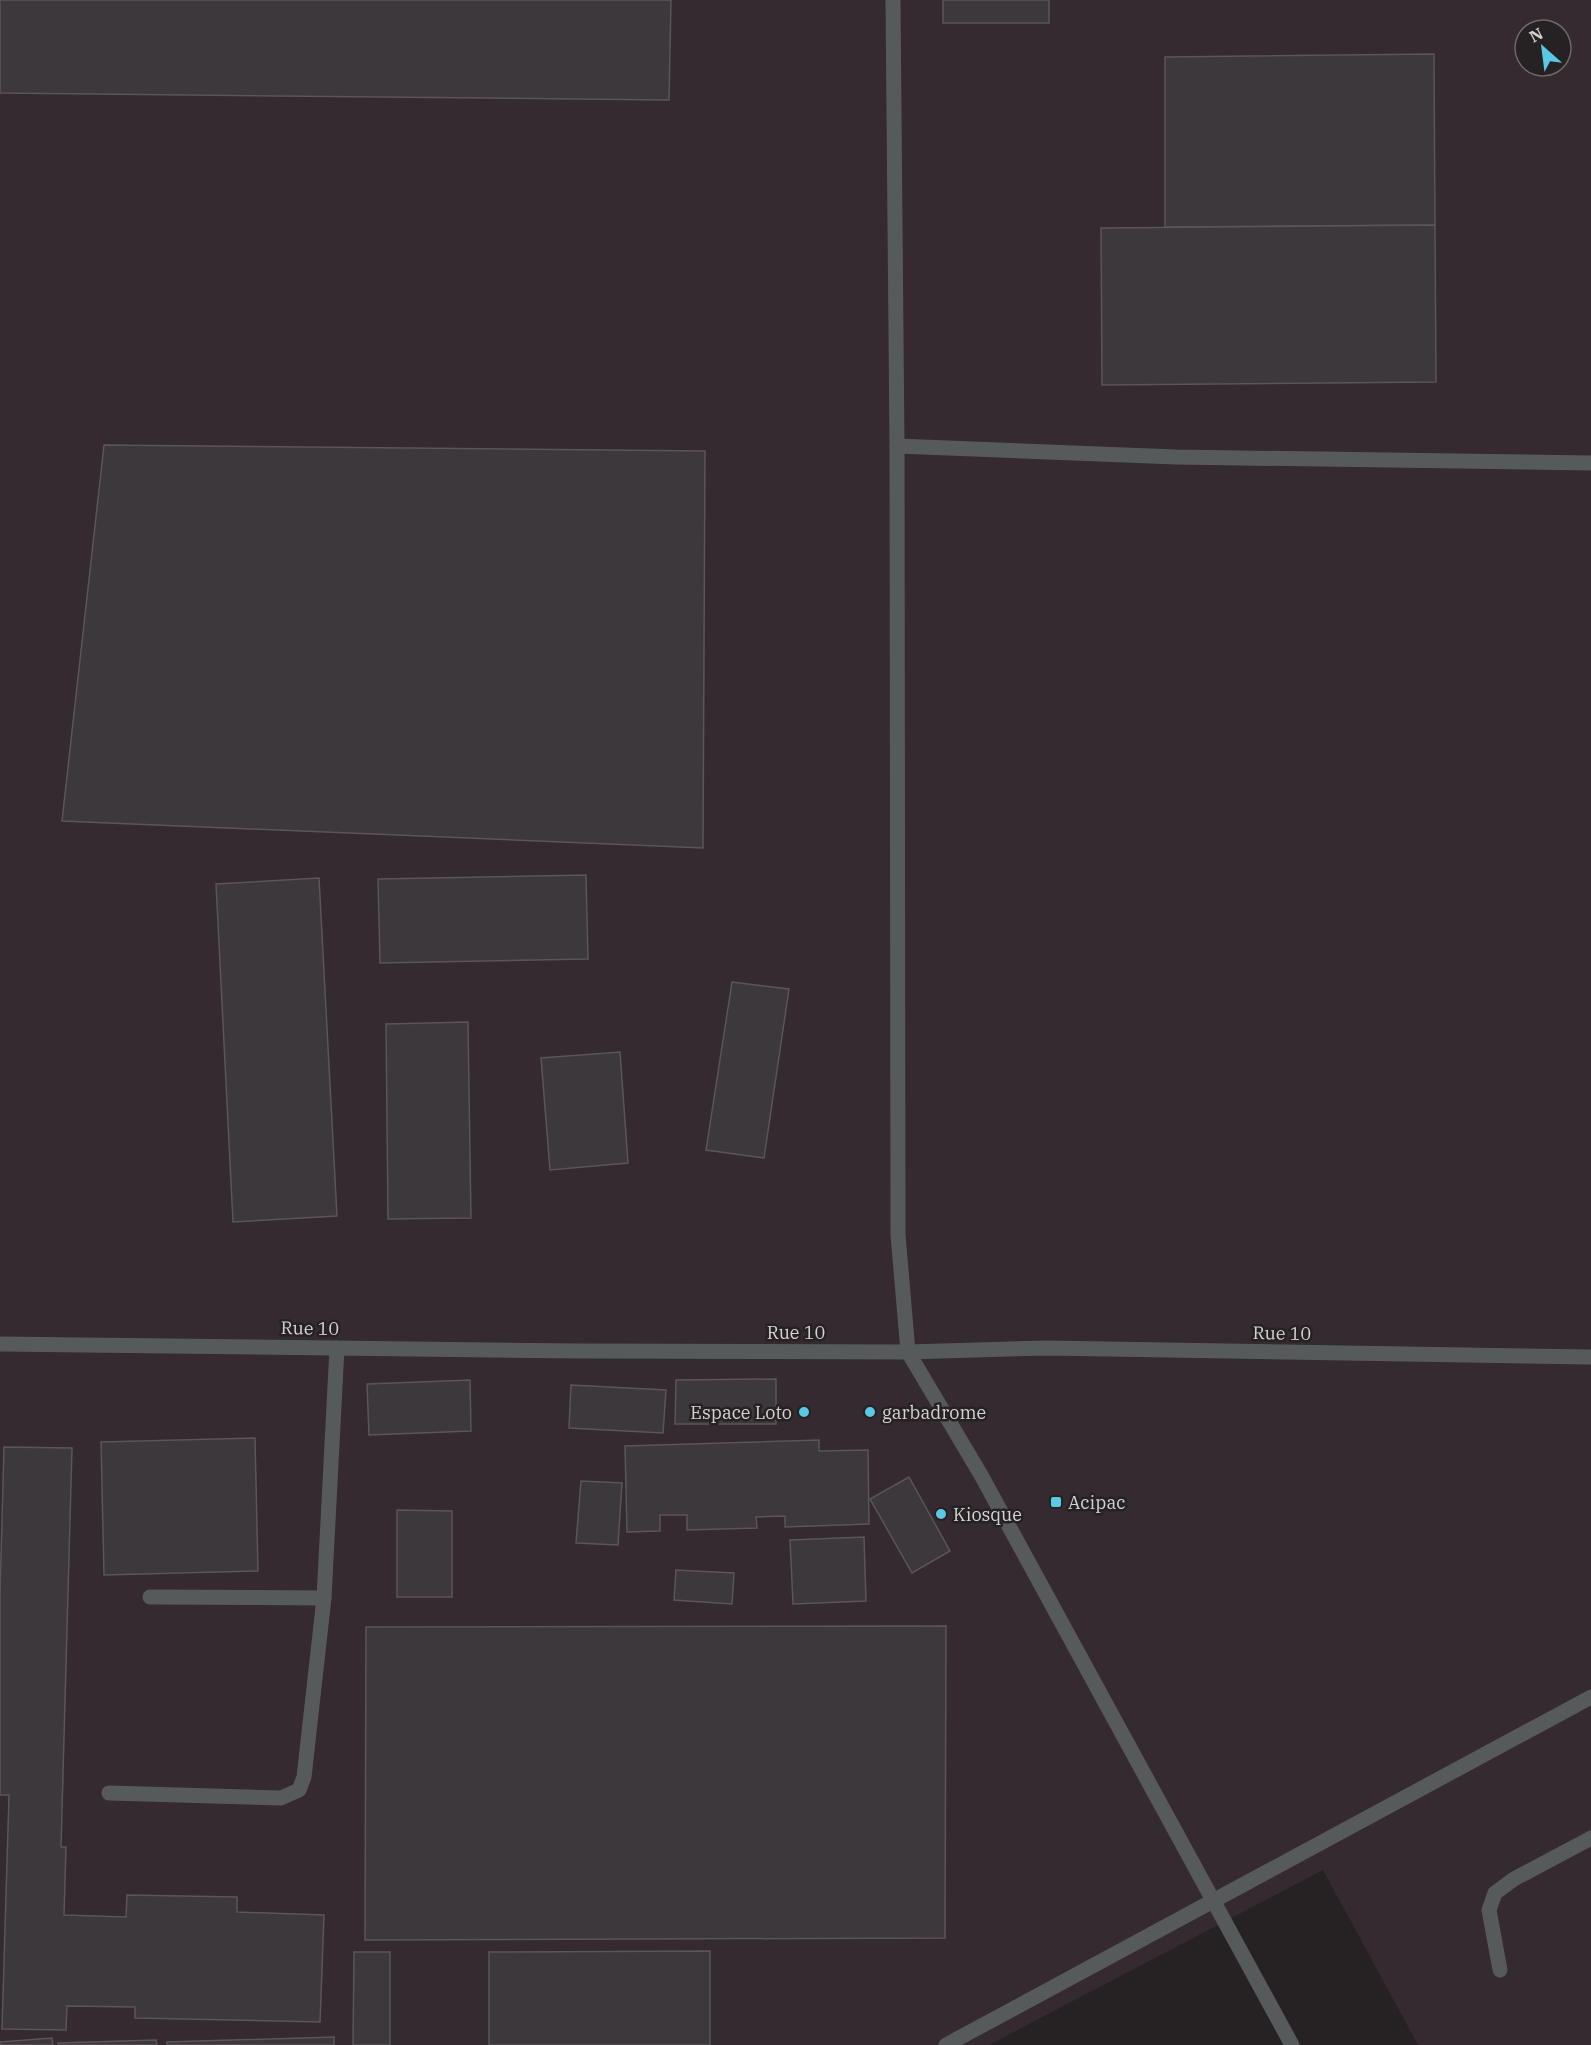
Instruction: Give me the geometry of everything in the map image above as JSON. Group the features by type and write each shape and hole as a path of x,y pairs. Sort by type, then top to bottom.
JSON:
{"street":[{"path":"893,0 897,446 898,1235 908,1352 981,1475 1292,2045"},
{"path":"897,446 1176,457 1591,463"},
{"name":"Rue 10","path":"0,1344 908,1352 1047,1348 1591,1357"},
{"path":"109,1793 281,1798 299,1790 304,1777 324,1598 337,1348"},
{"path":"150,1597 324,1598"},
{"path":"946,2045 1212,1899 1591,1696"},
{"path":"1500,1970 1489,1910 1495,1893 1514,1880 1591,1838"}],"shaded area":[{"path":"0,0 1591,0 1591,2045 1418,2045 1323,1870 989,2045 0,2045"}],"building":[{"path":"0,0 671,0 669,100 0,93"},
{"path":"943,0 1049,0 1049,23 943,23"},
{"path":"1434,54 1435,225 1165,227 1165,57"},
{"path":"1435,225 1436,382 1102,385 1101,228"},
{"path":"104,445 705,451 703,848 62,821"},
{"path":"586,875 588,959 380,963 378,879"},
{"path":"319,878 337,1216 233,1222 216,884"},
{"path":"732,982 789,989 764,1158 706,1150"},
{"path":"468,1022 471,1218 388,1219 386,1024"},
{"path":"620,1052 628,1163 550,1170 541,1058"},
{"path":"776,1379 776,1424 675,1424 676,1380"},
{"path":"470,1380 471,1431 369,1435 367,1384"},
{"path":"571,1385 666,1390 663,1433 569,1428"},
{"path":"255,1438 258,1571 104,1575 101,1442"},
{"path":"819,1440 819,1451 868,1450 869,1524 785,1527 785,1516 756,1517 757,1528 687,1530 687,1515 660,1515 660,1531 627,1532 625,1446"},
{"path":"4,1447 72,1448 61,1847 66,1847 64,1915 126,1917 127,1895 237,1897 237,1912 324,1915 320,2022 135,2018 135,2007 67,2006 66,2030 2,2029 9,1795 0,1795 0,1594"},
{"path":"909,1477 950,1551 912,1573 870,1499"},
{"path":"581,1481 622,1483 618,1545 576,1543"},
{"path":"397,1510 452,1511 452,1597 397,1597"},
{"path":"864,1537 866,1601 793,1604 790,1540"},
{"path":"676,1570 734,1573 732,1604 674,1600"},
{"path":"946,1626 945,1938 365,1940 366,1627"},
{"path":"710,1951 710,2045 489,2045 489,1952"},
{"path":"354,1952 390,1952 390,2045 353,2045"},
{"path":"334,2037 334,2045 167,2045 167,2042"},
{"path":"52,2038 53,2045 0,2045 0,2042"},
{"path":"156,2040 157,2045 58,2045 58,2043"}],"place":[{"name":"Espace Loto","path":"804,1412"},
{"name":"garbadrome","path":"870,1412"},
{"name":"Acipac","path":"1056,1502"},
{"name":"Kiosque","path":"941,1514"}]}
